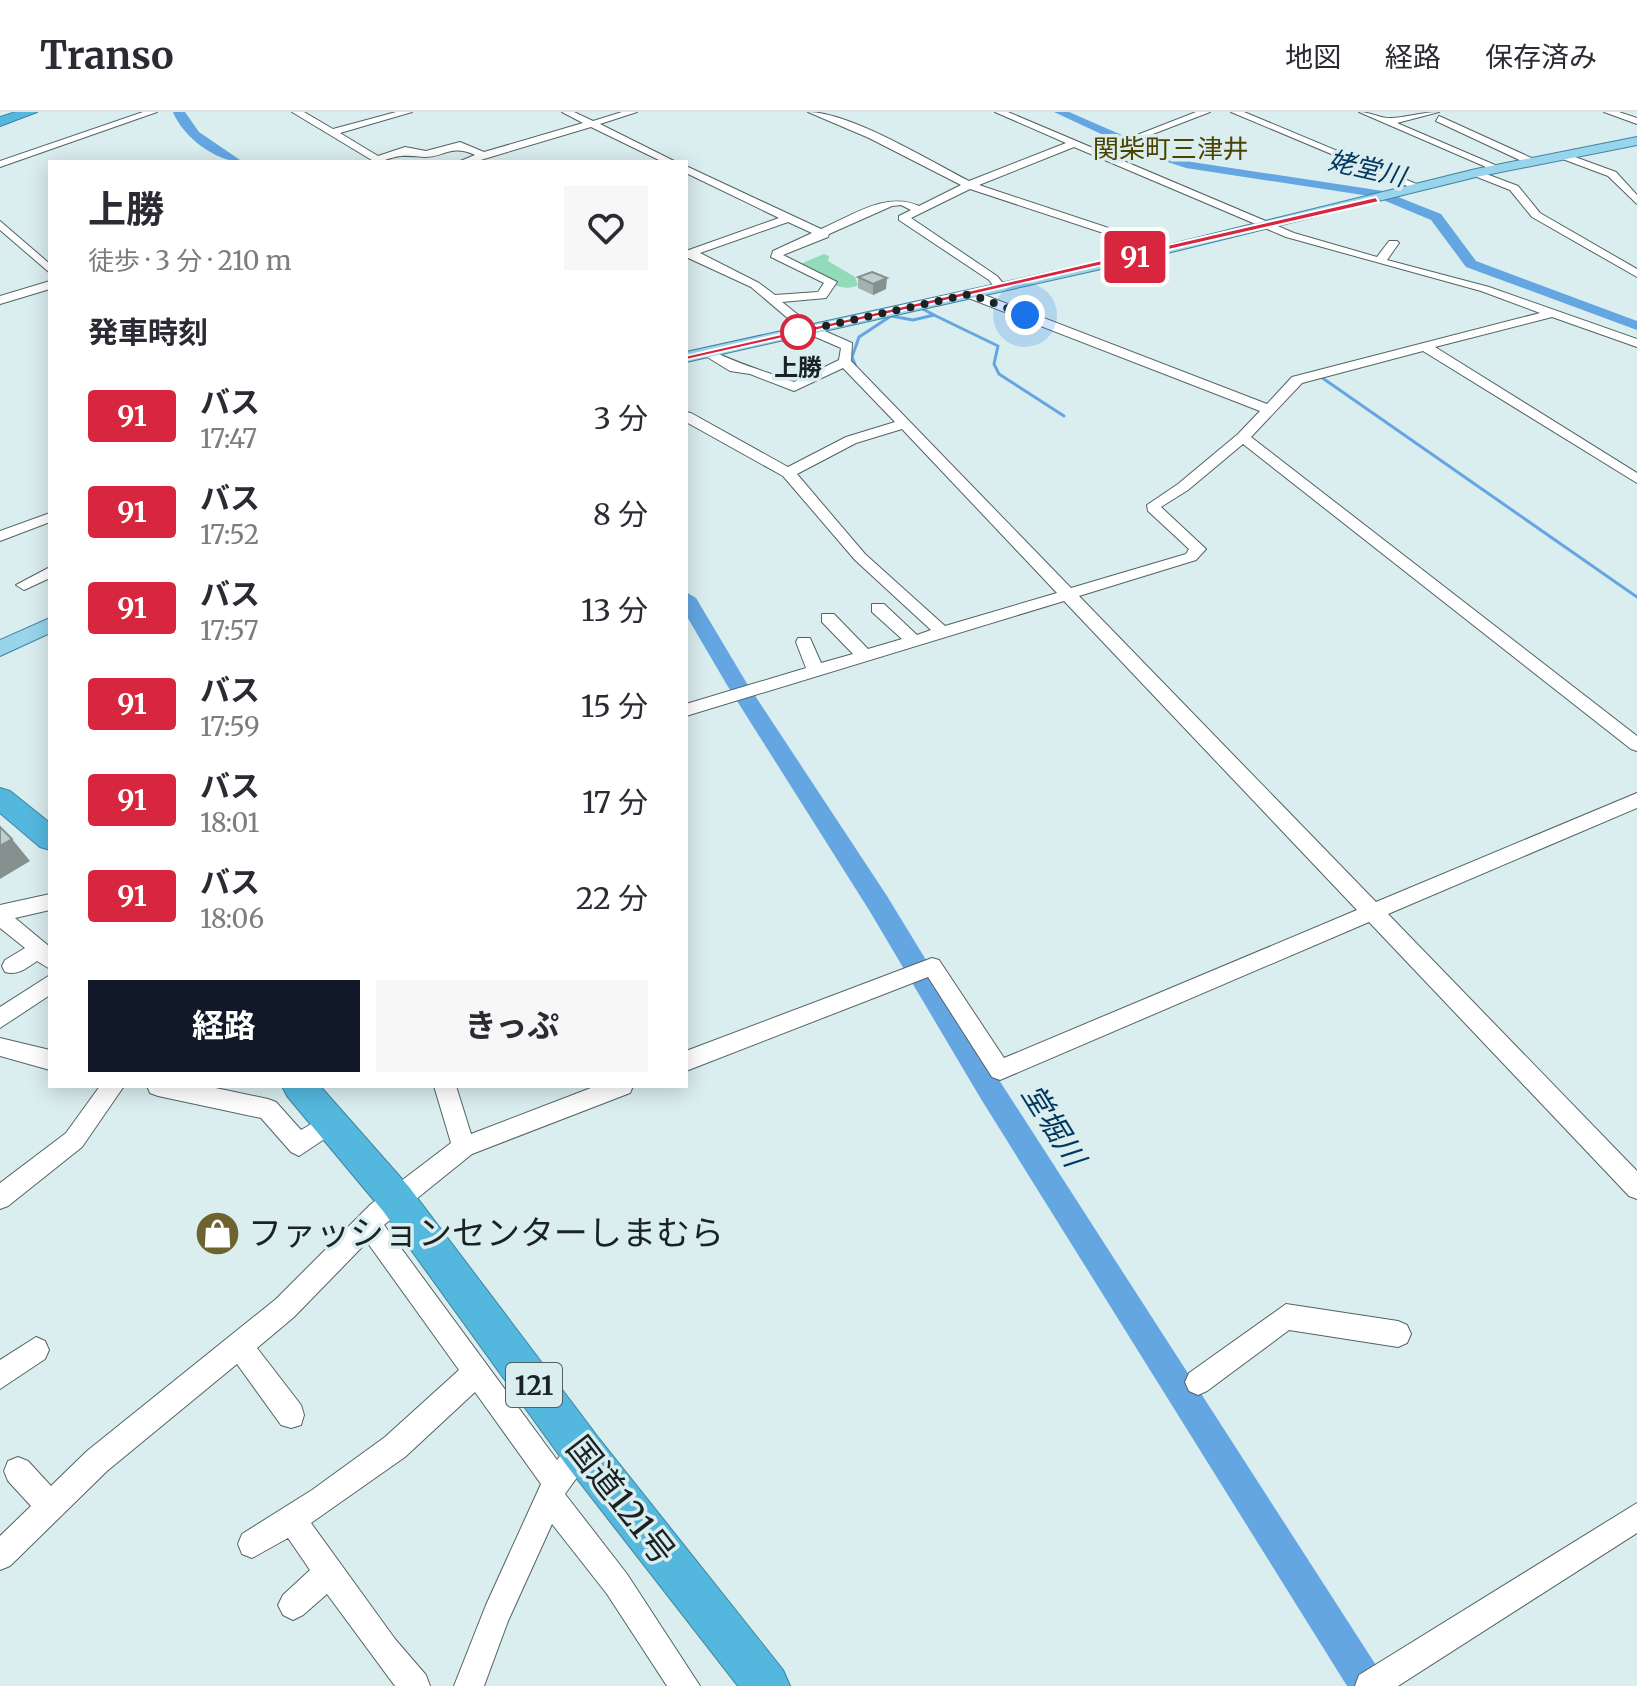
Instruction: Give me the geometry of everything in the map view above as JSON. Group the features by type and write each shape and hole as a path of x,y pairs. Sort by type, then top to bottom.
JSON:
{"highway":[{"path":"0,122 30,112"},
{"path":"0,798 48,837"},
{"name":"国道121号","path":"301,1088 330,1123 382,1212 582,1451 767,1686"}],"main road":[{"path":"688,356 1165,250 1497,168 1637,141"},
{"path":"0,649 48,626"}],"street":[{"path":"0,164 152,112"},
{"path":"297,112 378,160"},
{"path":"332,132 407,112"},
{"path":"567,112 667,160"},
{"path":"470,160 632,112"},
{"path":"813,112 872,136 969,185 1165,250"},
{"path":"1000,112 1267,226 1320,245 1485,289 1637,343"},
{"path":"1137,137 1205,112"},
{"path":"1236,112 1421,188"},
{"path":"1364,112 1497,168"},
{"path":"1609,112 1637,121"},
{"path":"1387,122 1436,116 1532,162"},
{"path":"1000,287 993,278 904,219 969,185 1073,144"},
{"path":"382,160 405,150 426,154 460,145 484,156"},
{"path":"1564,156 1612,174 1637,201"},
{"path":"688,170 824,235"},
{"path":"1476,173 1514,188 1539,217 1637,274"},
{"path":"772,299 826,292 831,282 775,256 890,203 902,202 918,209"},
{"path":"689,254 788,218"},
{"path":"0,224 48,268"},
{"path":"1380,261 1393,243"},
{"path":"689,254 755,285 810,329 848,346 845,362"},
{"path":"0,300 48,286"},
{"path":"970,294 1269,410"},
{"path":"688,709 1197,553 1198,549 1153,508 1154,505 1183,487 1243,437 1297,380 1552,313"},
{"path":"1426,347 1637,479"},
{"path":"705,352 735,368 752,370 794,387 845,362"},
{"path":"845,362 1637,1188"},
{"path":"688,417 788,473 860,557 920,609 942,633"},
{"path":"788,473 851,440 904,424"},
{"path":"1243,437 1637,745"},
{"path":"0,536 48,518"},
{"path":"24,585 48,573"},
{"path":"878,608 915,642"},
{"path":"828,618 866,657"},
{"path":"804,642 816,672"},
{"path":"688,1060 932,966 1000,1070 1637,800"},
{"path":"0,915 48,903"},
{"path":"0,915 45,955 12,966"},
{"path":"0,1019 48,985"},
{"path":"0,1047 48,1059"},
{"path":"0,1198 74,1140 112,1088"},
{"path":"168,1088 268,1109 299,1145 330,1123"},
{"path":"446,1088 464,1147"},
{"path":"2,1549 152,1414 285,1308 382,1212 464,1147 617,1088"},
{"path":"382,1212 427,1300 685,1686"},
{"path":"1198,1382 1286,1317 1398,1334"},
{"path":"238,1344 291,1415"},
{"path":"0,1376 36,1350"},
{"path":"252,1544 322,1500 395,1447 476,1373"},
{"path":"469,1686 496,1615 552,1489 582,1451"},
{"path":"18,1471 51,1506"},
{"path":"1370,1686 1637,1517"},
{"path":"298,1529 384,1650 415,1686"},
{"path":"293,1605 328,1573"}],"green space":[{"path":"824,254 829,256 828,261 855,277 858,285 836,285 798,265"}],"building":[{"path":"872,272 887,278 873,284 858,277"},
{"path":"0,827 12,839 0,846"}],"waterway":[{"name":"堂堀川","path":"179,112 195,134 234,160"},
{"name":"姥堂川","path":"1060,112 1150,152 1190,165 1379,194 1436,217 1471,264 1637,326"},
{"path":"921,308 934,315"},
{"path":"856,367 852,357 859,337 891,316 913,320 934,315"},
{"path":"934,315 998,346 994,364 999,374 1064,416"},
{"path":"1321,377 1637,597"},
{"name":"堂堀川","path":"688,601 737,685 878,903 991,1091 1368,1686"}],"bus line":[{"name":"91","path":"688,356 1119,261 1376,200"}],"place":[{"name":"上勝","path":"798,332"},
{"name":"ファッションセンターしまむら","path":"217,1233"}],"district":[{"name":"関柴町三津井","path":"1171,148"}],"route":[{"path":"798,332 970,294 1025,315"}]}
